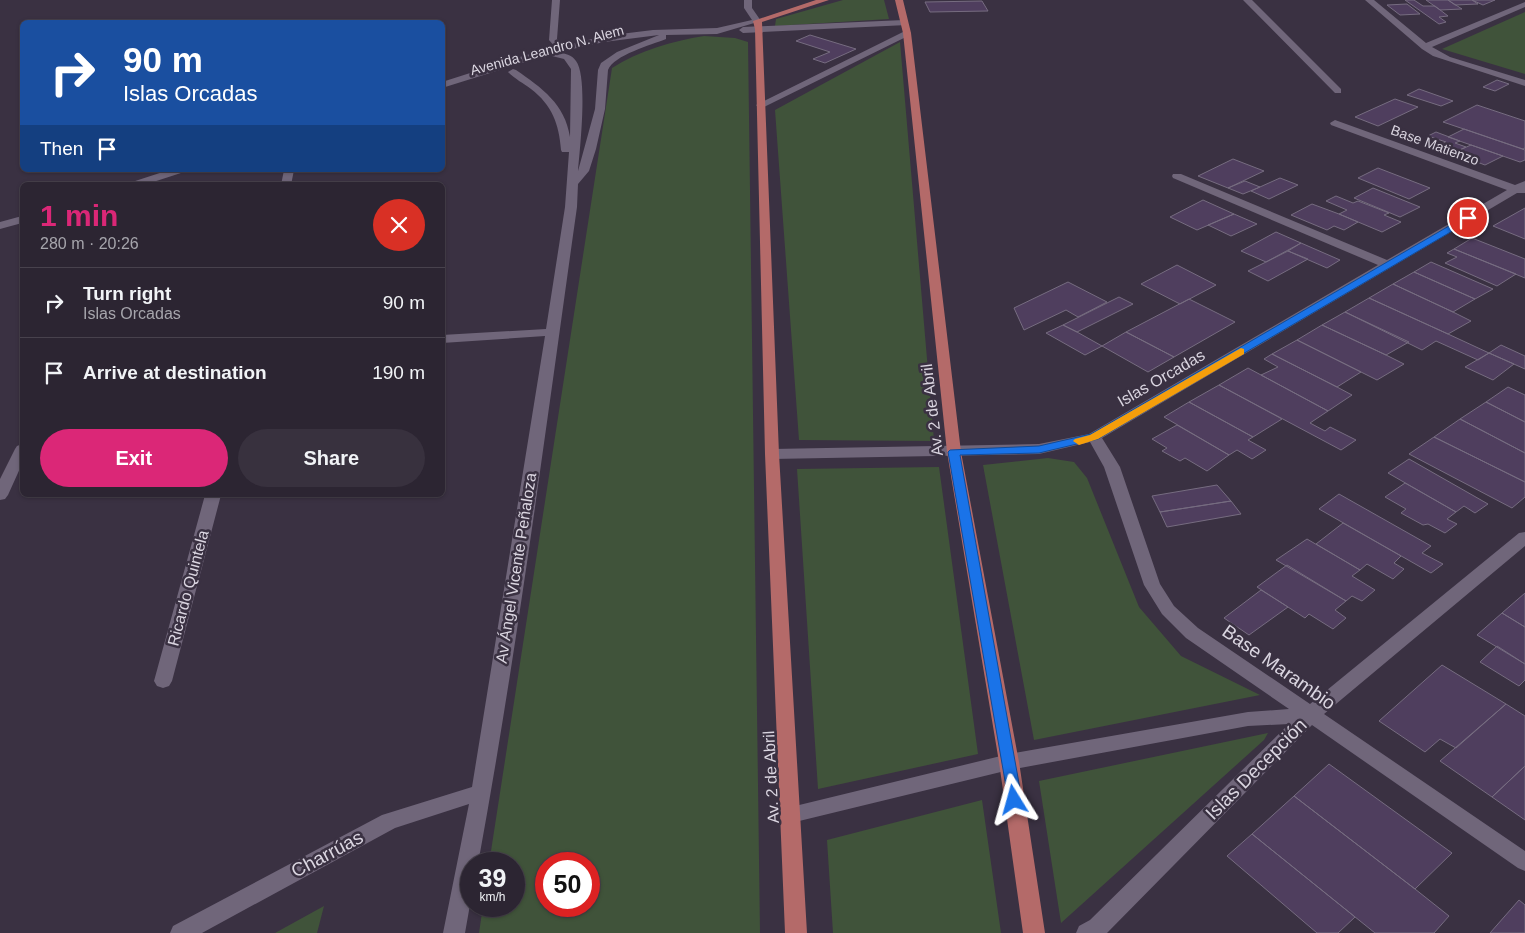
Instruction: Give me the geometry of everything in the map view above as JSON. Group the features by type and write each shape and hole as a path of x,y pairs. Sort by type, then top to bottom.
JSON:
{"main road":[{"path":"758,25 825,0"},
{"name":"Av. 2 de Abril","path":"899,0 905,28 954,452 1009,762 1034,933"},
{"name":"Av. 2 de Abril","path":"758,25 772,454 796,933"}],"street":[{"path":"556,0 553,40 572,61 576,69 577,83 571,202"},
{"path":"748,0 748,8 758,25"},
{"path":"1247,0 1338,91"},
{"path":"1369,0 1436,54 1525,83"},
{"path":"1425,47 1525,4"},
{"name":"Avenida Leandro N. Alem","path":"445,92 625,35 716,31 758,25 905,28"},
{"path":"761,105 905,28"},
{"name":"Avenida Leandro N. Alem","path":"445,84 548,52 564,53 689,32"},
{"path":"572,184 584,171 589,157 600,109 603,70 606,63 627,51 666,36"},
{"path":"535,56 512,66 511,70 550,100 563,121 566,135 567,180 571,202"},
{"name":"Base Matienzo","path":"1335,123 1522,189"},
{"path":"144,182 174,172"},
{"path":"1177,176 1388,265"},
{"name":"Islas Orcadas","path":"772,454 1039,450 1094,437 1522,189"},
{"name":"Av Ángel Vicente Peñaloza","path":"454,933 481,792 553,332 571,202"},
{"path":"0,226 20,220"},
{"path":"445,339 553,332"},
{"name":"Base Marambio","path":"1094,437 1112,467 1152,585 1168,610 1192,633 1525,862"},
{"path":"0,496 20,453"},
{"name":"Ricardo Quintela","path":"163,681 212,497"},
{"name":"Islas Decepción","path":"1088,933 1098,927 1310,715 1525,537"},
{"path":"791,814 1009,762 1248,719 1310,715"},
{"name":"Charrúas","path":"181,933 389,821 481,792"}],"green space":[{"path":"843,0 884,0 889,19 775,26 776,19"},
{"path":"1525,12 1525,74 1442,49"},
{"path":"704,36 735,38 748,42 760,933 479,933 481,917 525,917 525,852 491,852 612,68 644,52 668,44"},
{"path":"900,42 934,441 799,440 775,110"},
{"path":"1048,458 1074,462 1087,478 1139,607 1181,656 1260,695 1034,740 983,465"},
{"path":"939,467 978,754 818,789 797,469"},
{"path":"1268,733 1264,740 1061,923 1039,781"},
{"path":"982,800 1001,933 833,933 827,840"},
{"path":"324,906 317,933 275,933"}],"building":[{"path":"1405,0 1414,0 1423,6 1435,6 1448,16 1439,17 1446,22 1439,24"},
{"path":"1426,0 1448,0 1462,9 1440,10"},
{"path":"1448,0 1472,0 1478,4 1455,5"},
{"path":"1472,0 1495,0 1483,5"},
{"path":"982,1 988,11 930,12 925,2"},
{"path":"1407,4 1420,14 1400,15 1387,5"},
{"path":"810,35 856,49 825,63 813,59 830,52 796,41"},
{"path":"1497,80 1509,84 1495,91 1483,87"},
{"path":"1419,89 1453,101 1441,106 1407,95"},
{"path":"1395,99 1418,107 1378,126 1355,117"},
{"path":"1477,105 1525,121 1525,148 1523,149 1443,122"},
{"path":"1464,129 1525,150 1525,160 1520,162 1448,137"},
{"path":"1436,132 1460,141 1455,143 1466,147 1453,153 1436,147 1446,142 1428,136"},
{"path":"1471,145 1503,156 1485,165 1453,153"},
{"path":"1233,159 1264,171 1228,188 1198,176"},
{"path":"1378,168 1430,188 1409,199 1358,178"},
{"path":"1280,178 1298,185 1269,199 1251,191"},
{"path":"1245,181 1260,187 1243,194 1228,188"},
{"path":"1373,188 1420,207 1400,217 1354,198"},
{"path":"1336,196 1353,203 1358,201 1389,213 1384,215 1401,222 1382,232 1339,214 1347,210 1326,201"},
{"path":"1203,200 1234,214 1197,230 1170,217"},
{"path":"1312,204 1358,222 1344,230 1334,226 1327,230 1291,215"},
{"path":"1525,208 1525,239 1493,226"},
{"path":"1234,214 1257,224 1231,236 1208,225"},
{"path":"1276,232 1301,243 1266,262 1241,251"},
{"path":"1472,238 1525,259 1525,278 1454,249"},
{"path":"1301,243 1340,260 1327,268 1288,251"},
{"path":"1454,249 1516,274 1497,286 1445,263 1457,257 1447,253"},
{"path":"1288,251 1308,259 1268,281 1248,271"},
{"path":"1431,262 1493,289 1475,299 1414,272"},
{"path":"1177,265 1216,285 1180,304 1141,284"},
{"path":"1414,272 1475,299 1453,312 1393,284"},
{"path":"1068,282 1107,302 1078,317 1066,310 1024,330 1014,308"},
{"path":"1393,284 1471,321 1448,334 1369,298"},
{"path":"1119,297 1133,304 1077,332 1063,325"},
{"path":"1369,298 1489,353 1478,360 1436,341 1422,350 1345,312"},
{"path":"1189,299 1235,322 1174,357 1126,332"},
{"path":"1345,312 1409,342 1386,355 1322,325"},
{"path":"1063,325 1102,346 1085,355 1046,333"},
{"path":"1322,325 1404,364 1377,380 1297,340"},
{"path":"1126,332 1174,357 1148,372 1102,346"},
{"path":"1297,340 1361,372 1337,387 1272,354"},
{"path":"1501,345 1525,356 1525,369 1489,353"},
{"path":"1489,353 1514,364 1493,380 1465,367"},
{"path":"1272,354 1352,395 1328,411 1261,375 1278,367 1264,359"},
{"path":"1248,368 1328,411 1310,423 1325,431 1330,427 1356,440 1341,450 1219,385"},
{"path":"1219,385 1282,419 1253,437 1189,402"},
{"path":"1508,387 1525,395 1525,422 1486,402"},
{"path":"1189,402 1253,437 1248,440 1266,450 1252,459 1237,450 1229,455 1164,417"},
{"path":"1486,402 1525,422 1525,453 1460,419"},
{"path":"1460,419 1525,453 1525,482 1434,437"},
{"path":"1177,425 1229,455 1207,471 1185,458 1180,461 1162,451 1167,448 1152,439"},
{"path":"1434,437 1525,482 1525,497 1512,508 1409,454"},
{"path":"1409,459 1488,504 1475,513 1464,506 1456,512 1388,473"},
{"path":"1405,483 1456,512 1447,519 1457,524 1445,533 1428,524 1423,525 1401,513 1406,509 1385,497"},
{"path":"1217,485 1231,501 1160,512 1152,496"},
{"path":"1339,494 1431,546 1422,553 1443,564 1431,573 1319,509"},
{"path":"1231,501 1241,514 1167,527 1160,512"},
{"path":"1343,523 1401,556 1394,563 1404,569 1393,579 1367,564 1360,570 1316,544"},
{"path":"1307,539 1360,570 1352,576 1375,590 1362,601 1352,596 1346,601 1276,560"},
{"path":"1287,565 1346,601 1335,610 1346,618 1333,629 1309,614 1305,618 1257,587"},
{"path":"1261,590 1288,607 1249,635 1224,618"},
{"path":"1525,593 1525,627 1502,613"},
{"path":"1502,613 1525,627 1525,664 1477,635"},
{"path":"1497,646 1525,664 1525,680 1519,686 1480,662"},
{"path":"1442,665 1506,704 1456,748 1440,739 1425,752 1379,721"},
{"path":"1506,704 1525,716 1525,766 1492,797 1440,761"},
{"path":"1329,764 1452,853 1415,889 1294,796"},
{"path":"1525,766 1525,820 1492,797"},
{"path":"1294,796 1449,916 1434,933 1375,933 1252,834"},
{"path":"1252,834 1355,917 1338,933 1317,933 1227,856"},
{"path":"1519,900 1525,905 1525,933 1490,933"}],"slow traffic":[{"path":"1079,441 1094,437 1241,351"}],"route":[{"path":"1014,800 1009,762 954,452 1039,450 1094,437 1468,218"}]}
